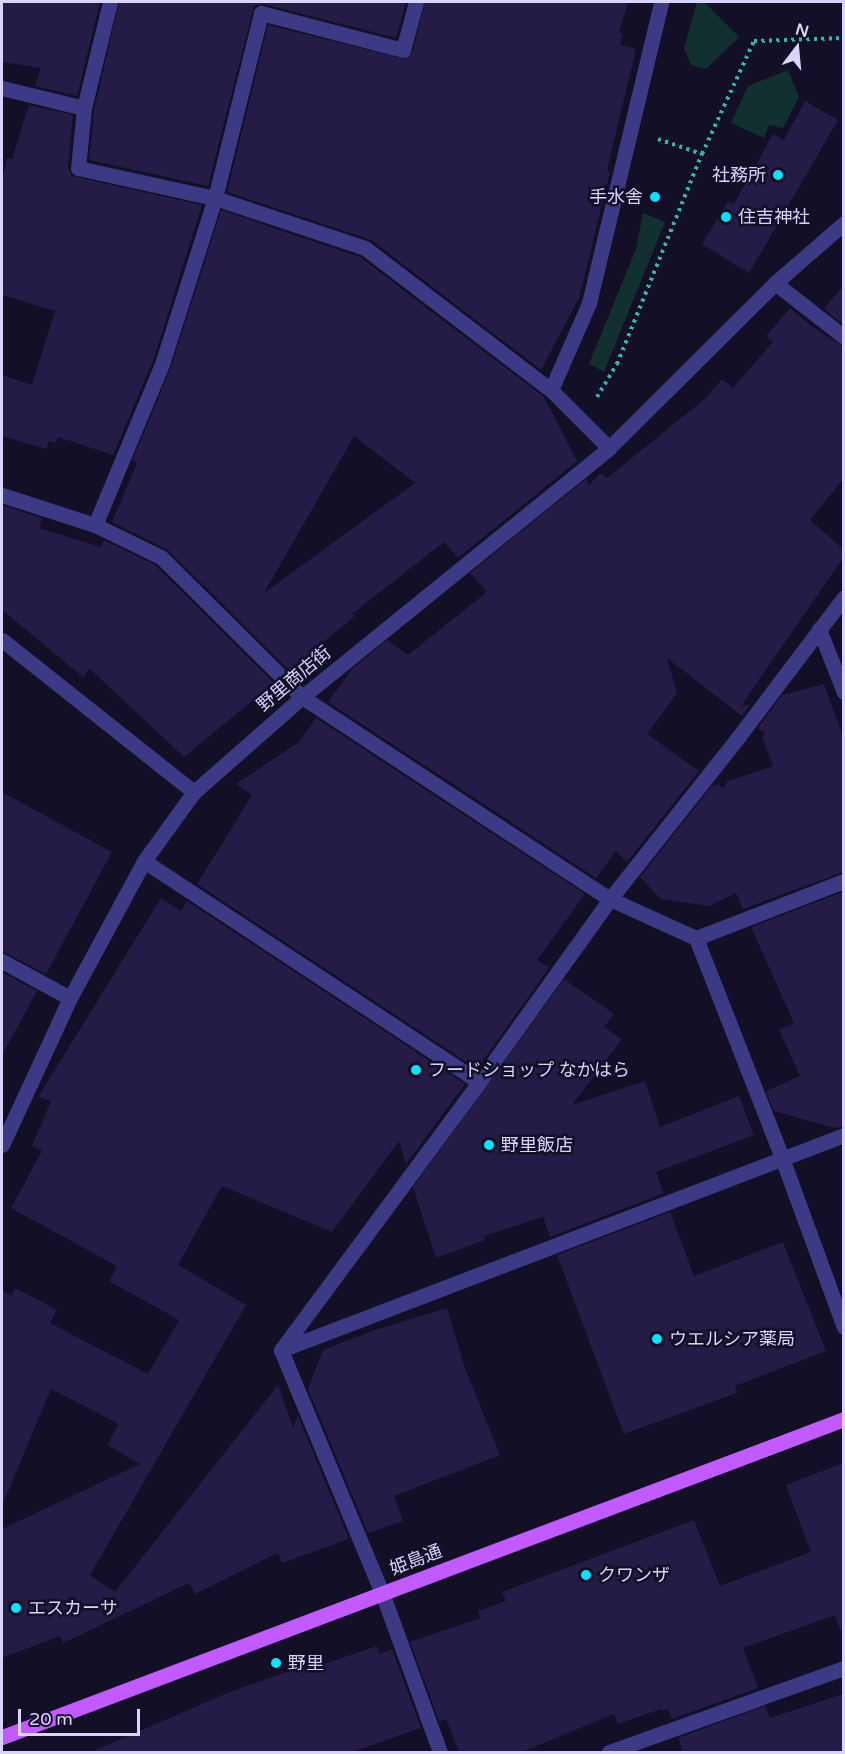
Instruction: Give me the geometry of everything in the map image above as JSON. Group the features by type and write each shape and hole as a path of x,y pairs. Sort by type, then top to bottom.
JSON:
{"main road":[{"name":"姫島通","path":"2,1737 843,1419"}],"street":[{"path":"110,2 84,108 78,168 215,198 365,248 551,390 609,448"},
{"path":"95,525 162,364 215,198 261,13 403,50 416,2"},
{"path":"551,390 589,303 661,2"},
{"path":"2,88 84,108"},
{"name":"野里商店街","path":"2,1145 69,998 144,861 195,792 302,697 609,448 775,283 843,224"},
{"path":"775,283 843,337"},
{"path":"2,495 95,525 161,557 302,697 610,899 696,938 782,1158 843,1328"},
{"path":"281,1350 610,899 843,597"},
{"path":"819,629 843,692"},
{"path":"2,640 195,792"},
{"path":"144,861 478,1083"},
{"path":"696,938 843,881"},
{"path":"2,961 69,998"},
{"path":"281,1350 843,1135"},
{"path":"281,1350 382,1593 440,1752"},
{"path":"609,1752 843,1668"}],"path":[{"path":"583,422 617,364 702,154 754,41 843,38"},
{"path":"632,129 702,154"}],"green space":[{"path":"697,2 704,2 739,37 706,69 691,65 684,48"},
{"path":"788,70 799,97 783,128 769,125 764,138 731,123 748,86"},
{"path":"643,213 665,222 604,372 589,364 636,249"}],"building":[{"path":"2,2 100,2 77,96 35,86 41,68 2,62"},
{"path":"119,2 406,2 396,38 263,4 254,6 208,186 89,160 94,110"},
{"path":"425,2 628,2 619,32 623,34 620,45 636,49 607,170 610,172 579,298 541,370 371,240 227,192 268,25 405,59 412,53"},
{"path":"805,101 838,120 749,273 702,244 728,201 734,204 773,134 784,140"},
{"path":"29,105 73,115 68,167 72,176 202,205 153,361 113,455 58,437 56,443 49,441 46,449 2,436 2,375 32,385 55,311 2,295 2,180 7,158 12,159"},
{"path":"221,210 360,257 544,397 577,461 458,558 444,542 352,614 355,616 289,670 168,550 112,522 137,463 132,461 171,367","holes":["354,436 415,483 264,593"]},
{"path":"843,286 843,324 824,309"},
{"path":"790,308 810,325 843,347 843,479 810,520 843,549 843,558 741,706 751,704 742,716 667,658 677,693 647,734 699,771 627,862 616,851 596,878 328,702 352,669 387,640 408,655 487,592 470,573 586,479 589,485 600,473 607,478 706,398 722,379 733,388 773,342 766,336"},
{"path":"2,505 42,518 39,528 101,547 104,540 155,565 274,683 184,757 90,669 83,677 2,610"},
{"path":"824,684 843,736 843,872 743,909 736,893 709,906 661,899 640,877 712,786 718,784 723,788 728,781 773,766 762,737 765,733 758,728 782,695"},
{"path":"316,718 585,894 537,960 549,968 477,1069 197,884 252,795 236,784 299,742"},
{"path":"2,792 112,852 46,974 2,951"},
{"path":"843,892 843,1126 834,1128 774,1111 766,1091 800,1076 779,1030 794,1023 751,927"},
{"path":"161,898 181,911 187,901 465,1084 406,1164 399,1141 332,1232 222,1186 178,1265 246,1305 90,1575 115,1592 278,1385 293,1428 298,1416 349,1539 282,1563 278,1553 195,1594 189,1583 63,1643 60,1636 2,1658 2,1529 140,1464 107,1445 119,1424 51,1389 2,1506 2,1291 11,1295 15,1288 57,1310 50,1323 148,1374 179,1320 109,1281 117,1266 11,1208 42,1151 32,1146 51,1101 38,1097"},
{"path":"2,972 37,991 2,1055"},
{"path":"564,979 614,1014 604,1027 622,1039 572,1105 645,1081 660,1127 739,1096 754,1135 656,1172 664,1193 550,1237 543,1217 484,1236 485,1240 436,1258 413,1187"},
{"path":"670,1212 694,1276 783,1242 826,1351 735,1386 737,1393 624,1434 557,1255"},
{"path":"447,1308 465,1368 500,1455 394,1496 403,1521 368,1533 308,1389 323,1350 372,1331"},
{"path":"843,1463 843,1629 840,1630 835,1615 743,1648 758,1688 672,1719 668,1709 662,1711 661,1709 618,1724 614,1714 522,1752 459,1752 446,1719 439,1721 410,1642 480,1618 478,1611 506,1601 502,1592 694,1520 720,1586 811,1552 786,1485"},
{"path":"377,1646 379,1654 392,1649 421,1728 352,1752 91,1752 227,1693 317,1661 318,1666"},
{"path":"843,1694 843,1752 683,1752 678,1738 765,1706 770,1718"}],"place":[{"name":"社務所","path":"778,175"},
{"name":"手水舎","path":"655,197"},
{"name":"住吉神社","path":"726,217"},
{"name":"フードショップ なかはら","path":"416,1070"},
{"name":"野里飯店","path":"489,1145"},
{"name":"ウエルシア薬局","path":"657,1339"},
{"name":"クワンザ","path":"586,1575"},
{"name":"エスカーサ","path":"16,1608"},
{"name":"野里","path":"276,1663"}]}
